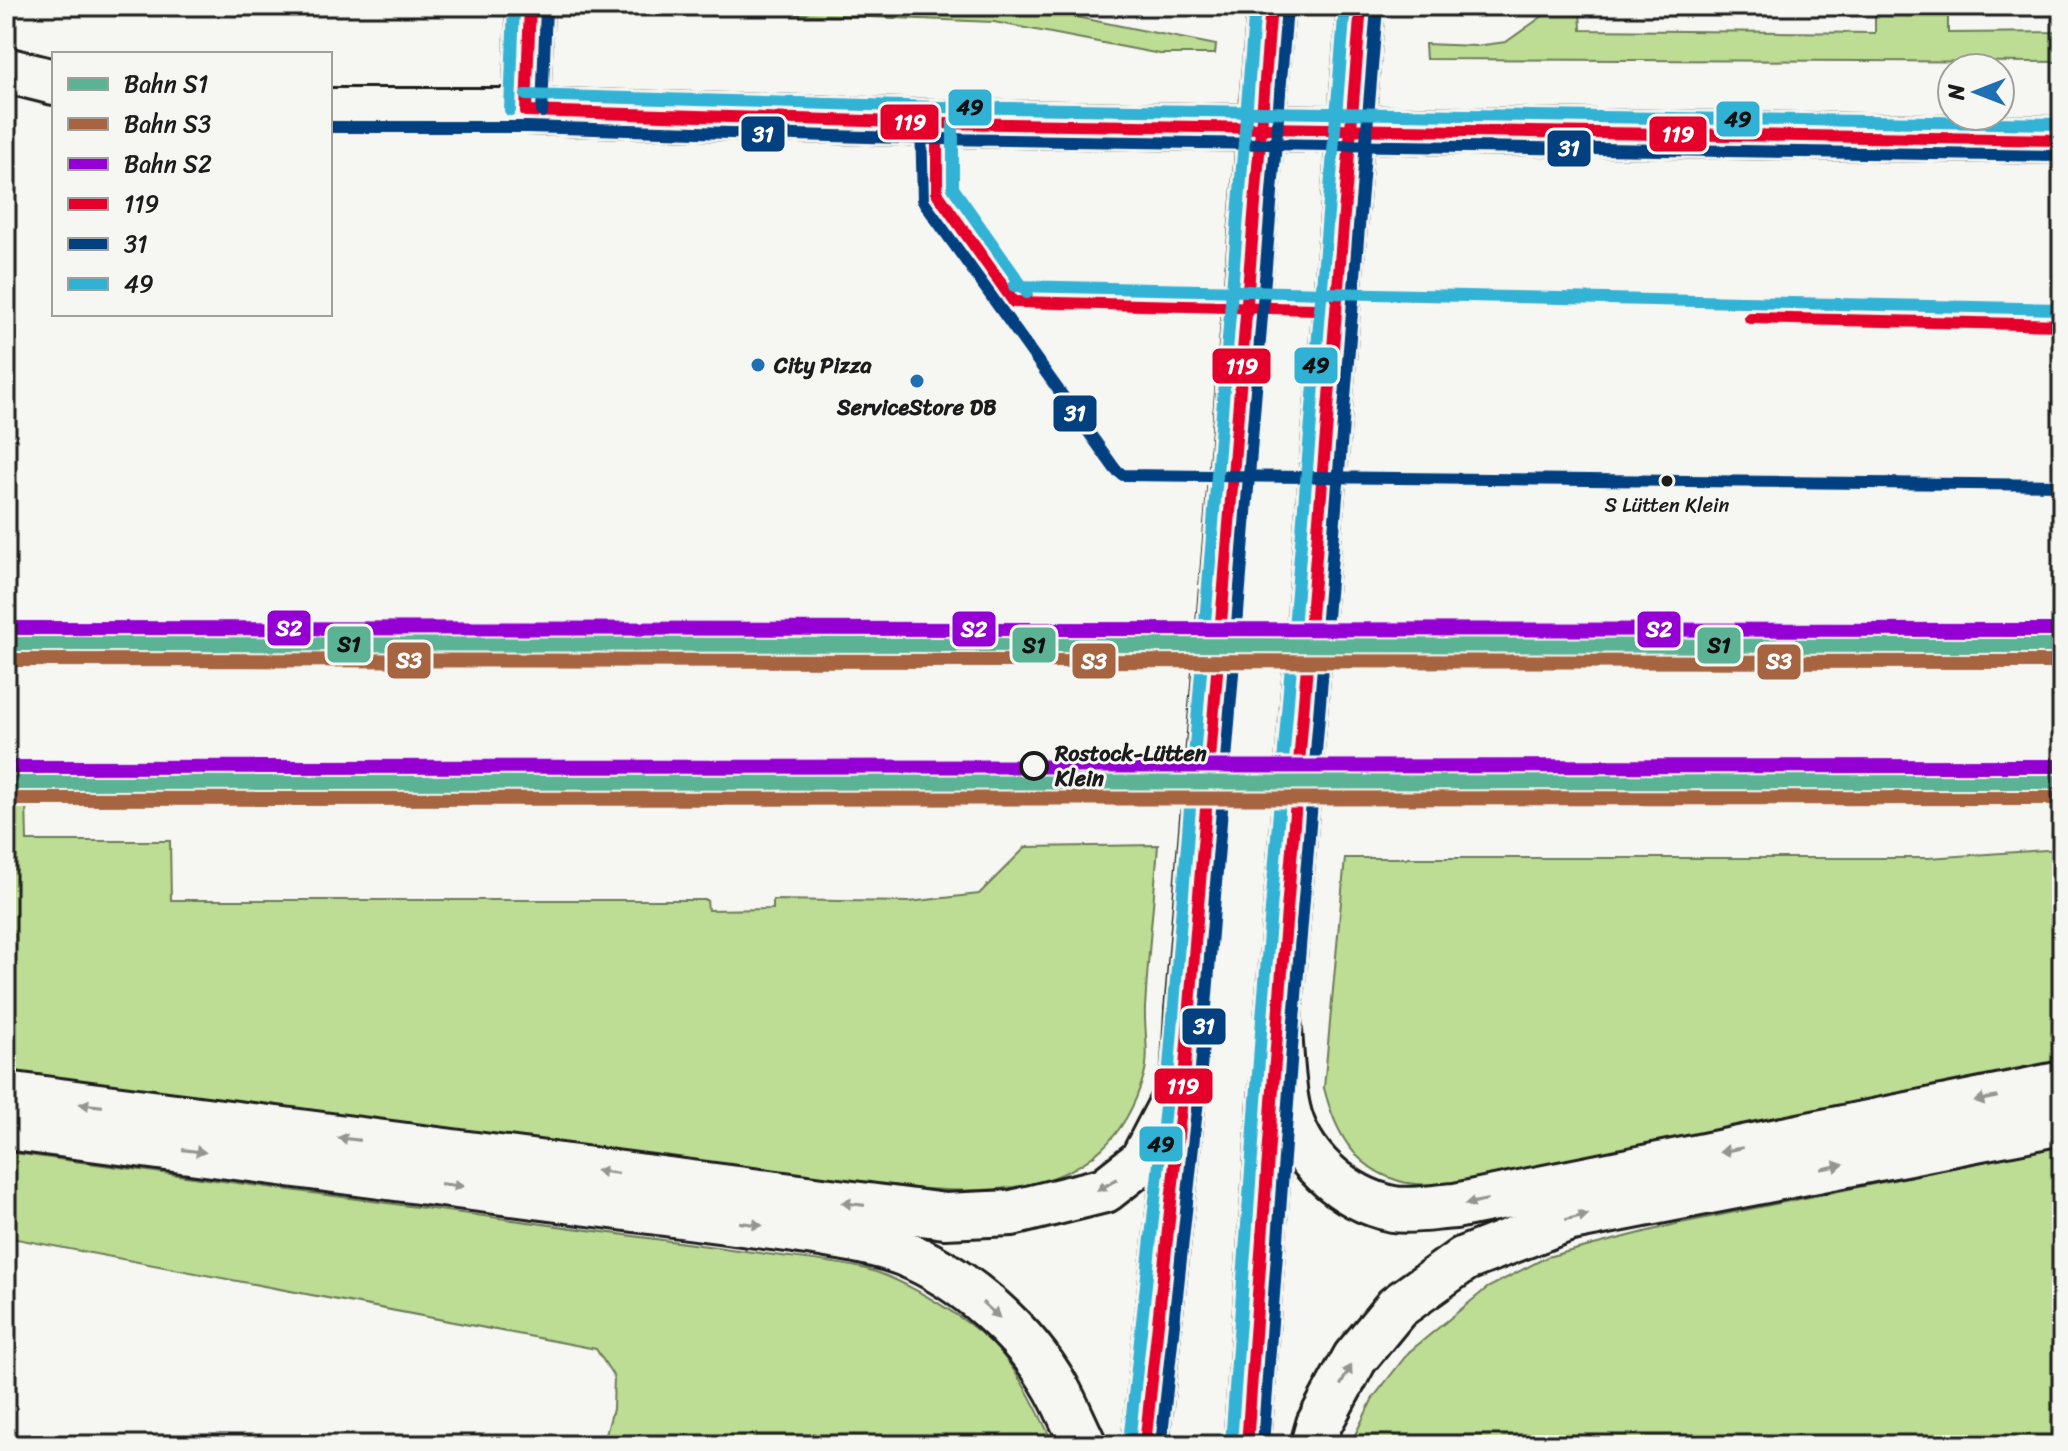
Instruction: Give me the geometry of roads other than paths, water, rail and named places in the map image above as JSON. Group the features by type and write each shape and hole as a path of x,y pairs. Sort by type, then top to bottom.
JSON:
{"main road":[{"path":"526,111 530,6"},
{"path":"1145,1445 1184,1080 1271,6"},
{"path":"1247,1445 1278,1020 1361,6"},
{"path":"6,70 52,82"},
{"path":"332,111 526,111 952,124 2062,140"},
{"path":"1278,1020 1287,1109 1300,1141 1330,1180 1363,1198 1395,1209 1455,1206 2062,1084"},
{"path":"6,1094 945,1216 1012,1213 1105,1190 1142,1161 1184,1080"},
{"path":"1313,1445 1319,1424 1355,1358 1397,1307 1464,1259 1567,1219 2062,1122"},
{"path":"6,1127 795,1230 850,1239 903,1253 970,1291 1016,1333 1057,1388 1084,1445"}],"rail line":[{"name":"S2","path":"6,628 2062,630"},
{"name":"S1","path":"6,644 2062,646"},
{"name":"S3","path":"6,660 2062,662"},
{"name":"S2","path":"6,767 2062,766"},
{"name":"S1","path":"6,783 2062,782"},
{"name":"S3","path":"6,799 2062,798"}],"place":[{"name":"City Pizza","path":"758,365"},
{"name":"ServiceStore DB","path":"917,381"},
{"name":"S Lütten Klein","path":"1667,481"},
{"name":"Rostock-Lütten Klein","path":"1034,766"}]}
